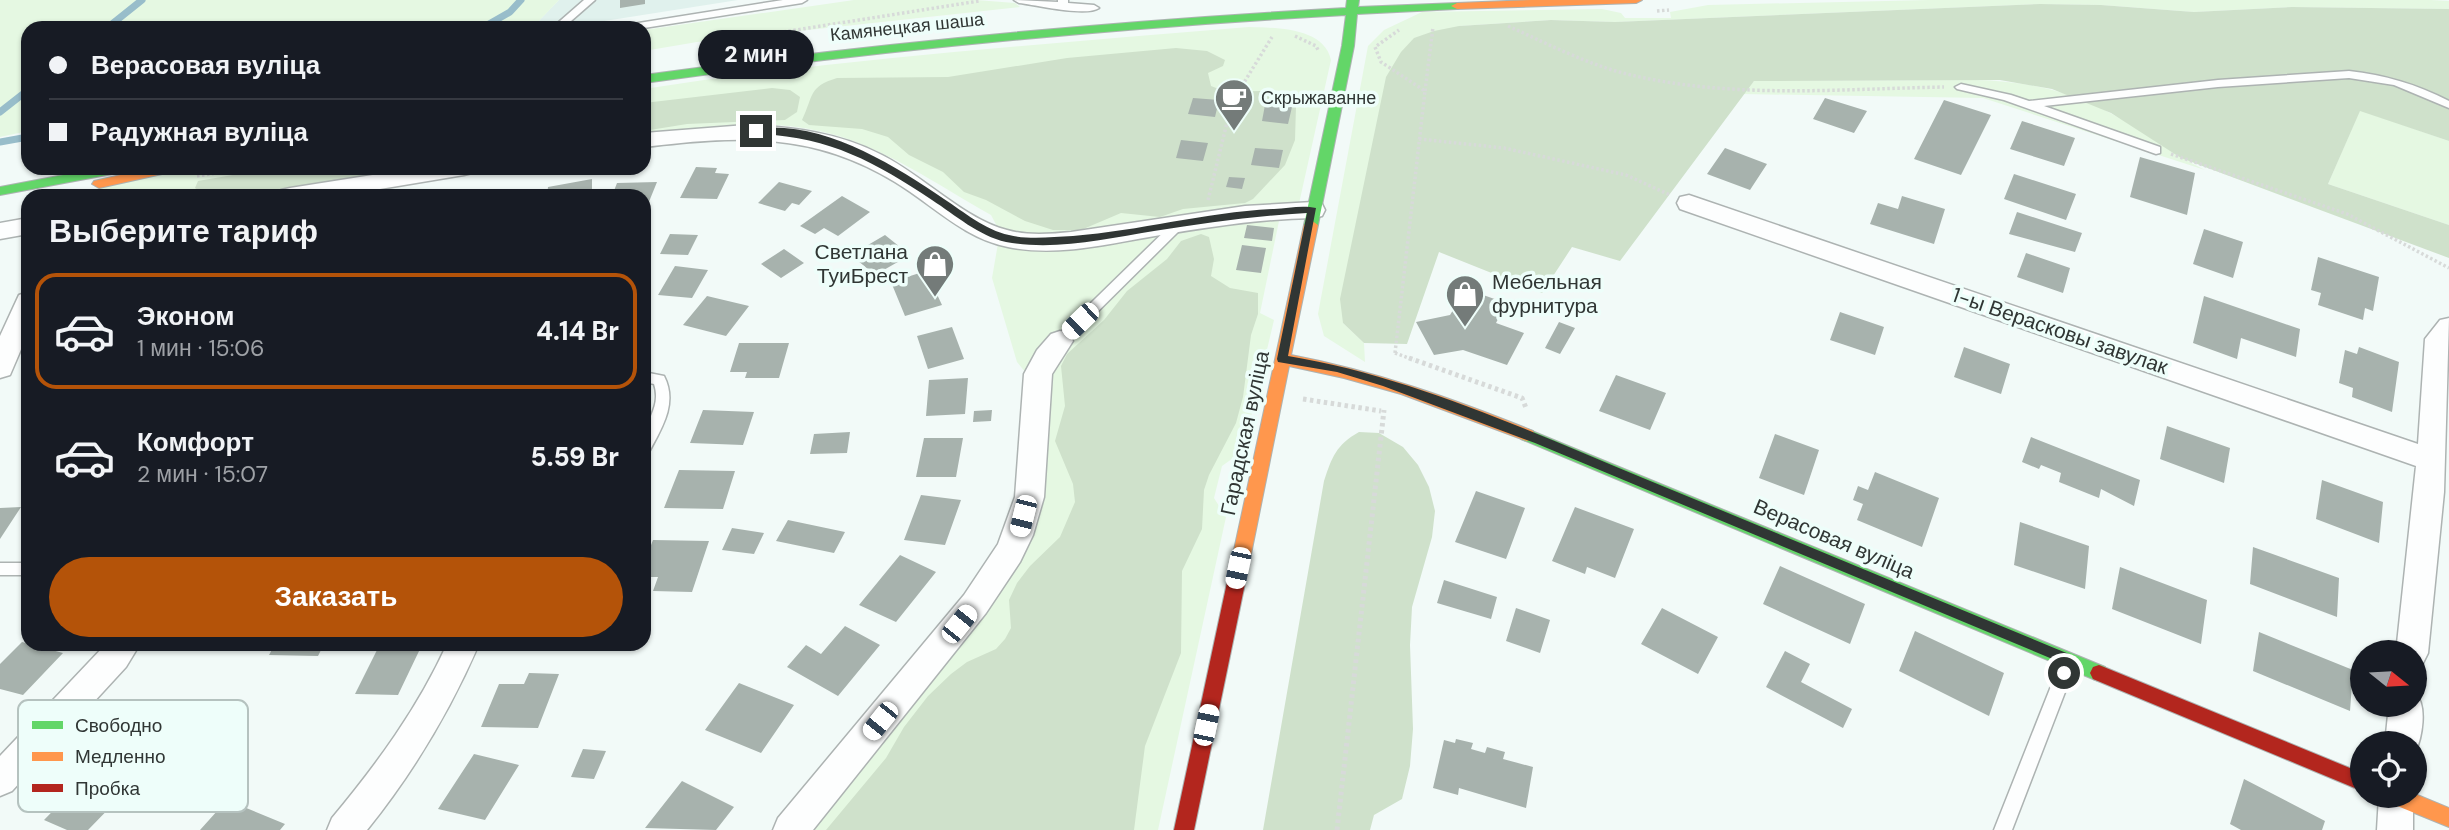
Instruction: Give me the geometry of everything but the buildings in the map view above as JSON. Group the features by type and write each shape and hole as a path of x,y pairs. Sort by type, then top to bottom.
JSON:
{"main road":[{"name":"Камянецкая шаша","path":"651,78 839,54 1094,27 1352,5 1636,0"},
{"name":"Гарадская вуліца","path":"1348,46 1373,4"},
{"name":"Гарадская вуліца","path":"1184,830 1348,46 1352,5"},
{"name":"Камянецкая шаша","path":"1011,16 1101,8"},
{"path":"651,62 791,43"},
{"path":"0,191 85,175"},
{"path":"89,189 139,175"},
{"path":"0,201 21,200"},
{"name":"Верасовая вуліца","path":"1282,359 1338,368 1387,383 1591,461 2350,777"},
{"path":"2425,808 2449,818"}],"street":[{"path":"651,139 729,130 783,132 823,139 895,170 984,230 1017,240 1060,241 1203,219 1270,211 1313,210"},
{"path":"352,189 427,175"},
{"name":"1-ы Верасковы завулак","path":"1689,203 2431,460"},
{"path":"0,231 21,227"},
{"path":"0,368 21,318"},
{"path":"2414,640 2439,496 2431,460 2443,333"},
{"path":"792,830 975,604 1000,569 1019,533 1028,499 1038,374 1047,356 1060,341"},
{"path":"75,700 119,651"},
{"path":"345,830 415,737 447,682 460,651"},
{"path":"0,780 18,761"},
{"path":"2395,830 2396,808"}],"lane":[{"path":"565,21 590,0"},
{"path":"651,24 802,0"},
{"path":"1019,0 1101,8"},
{"path":"2026,105 2200,83 2333,73 2366,76 2403,84 2449,105"},
{"path":"1961,87 2007,97 2157,150"},
{"path":"1060,341 1179,224"},
{"path":"651,378 659,380 665,394 651,433"},
{"path":"0,569 21,569"},
{"path":"2003,830 2069,660"}],"path":[{"path":"739,39 979,1"},
{"path":"1387,383 1395,354 1431,28 1440,23"},
{"path":"1503,24 1603,68 1667,81 1757,89 1961,87"},
{"path":"1203,219 1232,102 1276,31"},
{"path":"1375,47 1381,62 1424,91"},
{"path":"1419,139 1504,148 1626,175 1689,203"},
{"path":"2157,150 2347,214 2449,268"},
{"path":"1336,830 1384,411"}],"shaded area":[{"path":"559,0 738,0 604,21 539,21"}],"green space":[{"path":"0,0 559,0 539,21 21,21 21,132 0,137"},
{"path":"854,0 976,0 1015,3 1020,7 697,42 651,50 651,29"},
{"path":"1929,0 2431,0 2449,1 2449,9 2292,7 2194,12 2101,5 2040,4 1615,22 1551,20 1459,26 1343,323 1364,343 1365,362 1324,336 1318,314 1368,46 1384,30 1422,12 1602,9 1621,13 1625,18 1671,18 1670,12 1708,5"},
{"path":"2040,4 2101,5 2194,12 2292,7 2449,9 2449,141 2360,111 2328,184 2449,225 2449,258 2181,158 2111,113 2052,89 2000,80 1754,81 1620,261 1572,247 1542,293 1439,252 1407,344 1364,343 1343,323 1340,299 1386,77 1401,52 1414,38 1459,26 1551,20 1615,22"},
{"path":"1249,27 1285,29 1309,35 1327,49 1331,60 1296,217 1279,221 1260,313 1274,320 1243,451 1222,466 1214,498 1226,517 1158,830 811,830 999,594 1032,534 1043,504 1046,478 1045,417 1030,378 1017,362 992,278 1000,232 991,215 886,155 842,137 819,131 754,124 651,133 651,88 870,60"},
{"path":"1176,48 1207,51 1225,60 1223,66 1208,73 1211,86 1223,90 1279,93 1296,106 1295,140 1285,165 1253,199 1245,203 1183,209 1160,217 1121,213 1081,230 1053,230 1025,221 986,200 964,192 943,172 909,155 888,137 862,129 809,125 802,120 816,89 837,78 948,77 1067,58"},
{"path":"1975,80 2046,88 2079,99 2124,121 2205,170 1983,98 1742,94 1754,81"},
{"path":"772,88 790,90 800,97 797,112 785,120 687,124 651,130 651,102"},
{"path":"2360,110 2449,141 2449,225 2328,184"},
{"path":"233,175 387,175 279,189 196,189 198,181"},
{"path":"404,175 307,189 96,189 140,177"},
{"path":"1201,234 1209,237 1214,259 1211,276 1230,288 1258,293 1258,314 1251,335 1243,397 1236,423 1209,475 1204,490 1202,529 1182,571 1181,653 1145,746 1134,830 826,830 886,758 904,727 928,696 967,662 996,649 1005,639 1011,628 1009,600 1017,583 1030,566 1060,537 1075,502 1073,484 1055,441 1065,406 1061,366 1067,354 1104,320 1127,291 1167,259 1181,241"},
{"path":"1359,432 1379,433 1403,447 1418,465 1429,487 1435,511 1432,537 1412,607 1410,645 1413,729 1410,766 1402,799 1374,815 1370,830 1263,830 1324,481 1336,452"}],"waterway":[{"path":"116,21 142,0"},
{"path":"494,21 510,12 521,0"},
{"path":"0,112 21,96"},
{"path":"0,142 21,138"}],"traffic: fast":[{"path":"1311,225 1348,46 1353,0"},
{"path":"651,78 847,53 1050,32 1457,6"},
{"path":"0,191 86,175"},
{"path":"1527,435 2099,673"}],"traffic: slow":[{"path":"1457,6 1636,0"},
{"path":"99,184 140,175"},
{"path":"1240,564 1311,225"},
{"path":"1282,359 1344,372 1406,390 1527,435"},
{"path":"2425,808 2449,818"}],"traffic: jam":[{"path":"1184,830 1240,564"},
{"path":"2099,673 2350,777"}],"place":[{"name":"Скрыжаванне","path":"1234,132"},
{"name":"Светлана ТуиБрест","path":"935,298"},
{"name":"Мебельная фурнитура","path":"1465,328"}],"route":[{"path":"756,131 783,132 823,139 858,152 895,170 984,230 1005,238 1030,242 1094,237 1247,213 1313,210 1282,359 1338,368 1387,383 1517,431 2069,660 2064,673"}]}
